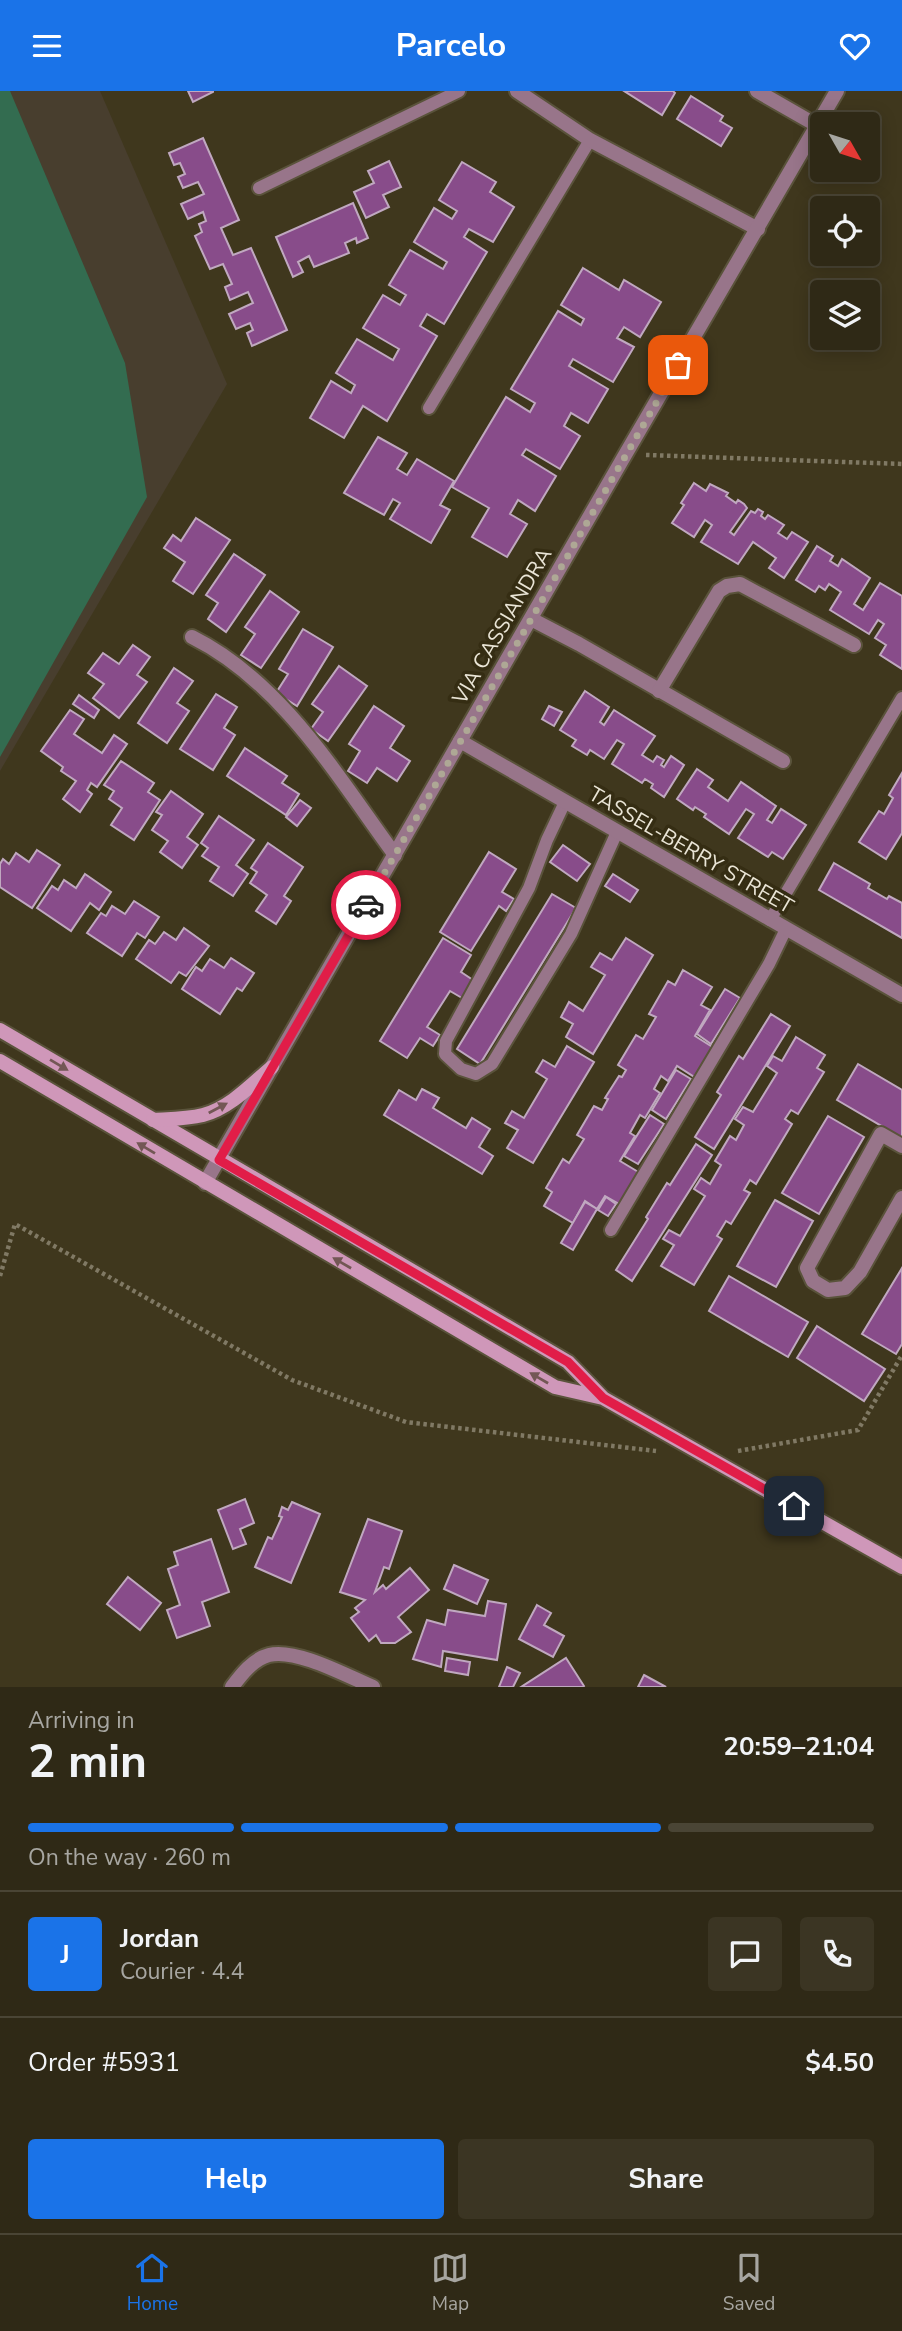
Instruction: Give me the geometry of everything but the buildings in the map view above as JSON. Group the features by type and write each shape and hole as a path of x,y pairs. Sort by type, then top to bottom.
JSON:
{"street":[{"path":"517,91 590,140 758,229"},
{"path":"757,91 810,121"},
{"name":"VIA CASSIANDRA","path":"826,112 837,91"},
{"name":"VIA CASSIANDRA","path":"205,1183 810,140"},
{"path":"659,691 719,591 727,586 740,584 854,645"},
{"path":"531,619 783,761"},
{"path":"192,637 218,650 278,703 320,752 395,855"},
{"name":"TASSEL-BERRY STREET","path":"460,741 902,995"},
{"path":"0,1030 568,1362 603,1398 902,1567"},
{"path":"0,1061 555,1387 603,1398"},
{"path":"152,1120 189,1118 221,1108 272,1067"},
{"path":"902,1146 881,1134 807,1268 813,1281 828,1290 845,1288 860,1272 902,1198"},
{"path":"232,1687 255,1662 268,1655 282,1654 303,1658 373,1687"}],"lane":[{"path":"259,188 458,91"},
{"path":"429,408 590,140"},
{"path":"770,920 902,698"},
{"path":"565,802 529,888 446,1041 445,1054 461,1069 476,1074 492,1064 571,934 617,832"},
{"path":"611,1230 769,964 786,929"}],"path":[{"path":"625,455 902,464"},
{"path":"0,1276 15,1224 292,1380 406,1422 666,1452"},
{"path":"707,1457 858,1430 902,1355"}],"shaded area":[{"path":"0,91 100,91 227,384 0,771"}],"green space":[{"path":"0,91 10,91 125,363 147,497 0,757"}],"way so far":[{"path":"366,905 678,365"}],"route":[{"path":"366,905 219,1160 568,1362 603,1398 794,1506"}]}
